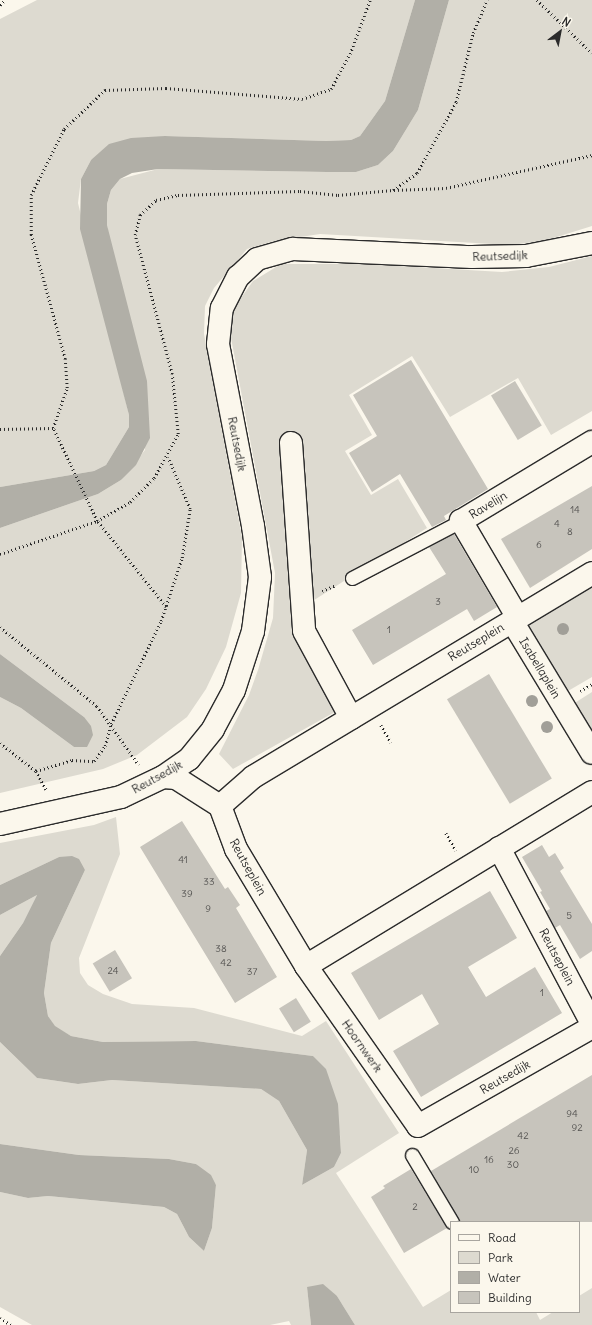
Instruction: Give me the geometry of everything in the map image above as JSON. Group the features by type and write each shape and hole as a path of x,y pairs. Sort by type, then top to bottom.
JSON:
{"street":[{"name":"Reutsedijk","path":"0,824 121,797 163,777 189,759 213,730 234,690 253,631 260,578 253,526 218,344 222,308 238,277 257,259 293,249 472,257 526,256 592,243"},
{"name":"Ravelijn","path":"515,620 461,521 592,442"},
{"path":"291,443 300,600 304,631 351,718"},
{"path":"515,620 592,573"},
{"name":"Reutseplein","path":"306,966 236,849 220,806 254,777 515,620"},
{"name":"Isabellaplein","path":"515,620 592,753"},
{"path":"163,777 176,778 220,806"},
{"path":"306,966 592,792"},
{"name":"Reutseplein","path":"499,848 592,1024"},
{"name":"Hoornwerk","path":"306,966 418,1126"},
{"name":"Reutsedijk","path":"418,1126 592,1027"}],"lane":[{"path":"352,578 461,521"},
{"path":"412,1155 451,1221"}],"path":[{"path":"0,5 6,0"},
{"path":"166,607 97,521 53,428 67,388 65,359 31,235 31,195 64,129 105,90 166,88 302,99 331,89 350,54 370,0"},
{"path":"537,0 592,53"},
{"path":"393,190 446,188 592,155"},
{"path":"0,429 53,428"},
{"path":"0,743 36,771 72,760 94,761 105,746 111,724 166,607 182,558 190,509 167,458"},
{"path":"300,600 352,578"},
{"path":"0,627 81,691 111,724 138,764 163,777"},
{"path":"0,1318 11,1325"}],"green space":[{"path":"37,0 415,0 385,101 360,136 351,140 326,141 165,136 91,160 81,179 78,203 129,415 129,427 106,465 94,471 0,487 0,19"},
{"path":"449,0 592,0 592,226 547,240 512,245 320,234 274,241 247,249 214,288 205,306 204,334 242,537 241,593 226,647 206,689 187,717 137,755 103,769 0,793 0,697 21,708 74,747 84,717 0,654 0,528 98,494 121,480 145,450 107,225 107,204 111,190 120,179 158,169 356,172 378,165 393,151 418,110"},
{"path":"592,256 592,411 551,435 518,378 450,417 412,356 349,395 372,435 345,451 371,495 398,479 427,528 308,604 342,708 233,769 219,754 249,695 258,670 273,618 275,573 229,327 230,316 236,305 253,281 281,264 366,264 502,272 549,267"},
{"path":"592,584 592,677 568,691 523,627"},
{"path":"592,692 592,735 573,704"},
{"path":"116,817 120,854 79,958 80,973 88,985 103,994 132,1004 194,1008 302,1036 326,1021 399,1133 336,1173 423,1307 450,1291 450,1313 536,1313 540,1320 551,1313 580,1313 580,1295 592,1288 592,1325 355,1325 337,1296 307,1287 311,1325 291,1325 289,1321 270,1325 32,1325 0,1307 0,1192 28,1198 48,1196 164,1207 177,1214 189,1237 204,1251 212,1228 216,1185 196,1164 169,1159 79,1155 0,1144 0,1042 37,1078 78,1084 112,1080 261,1089 279,1101 307,1150 302,1185 334,1167 341,1153 340,1135 313,1056 196,1041 103,1042 71,1036 55,1027 48,1016 44,993 51,943 85,870 59,857 0,885 0,843 94,825"},
{"path":"37,895 23,923 0,956 0,915"}],"water":[{"path":"415,0 449,0 418,110 393,151 378,165 356,172 158,169 132,173 120,179 111,190 107,204 107,225 147,381 150,438 136,465 121,480 98,494 0,528 0,487 94,471 106,465 129,427 129,415 80,229 81,179 91,160 109,144 131,138 165,136 326,141 351,140 360,136 385,101"},
{"path":"0,654 84,717 91,726 93,735 87,747 74,747 21,708 0,697"},
{"path":"72,856 79,859 85,870 51,943 44,993 48,1016 55,1026 71,1036 103,1042 196,1041 313,1056 326,1069 338,1104 341,1153 334,1167 302,1185 307,1150 279,1101 261,1089 112,1080 78,1084 37,1078 0,1042 0,956 23,923 37,895 0,915 0,885 59,857"},
{"path":"0,1144 79,1155 169,1159 196,1164 211,1175 216,1185 212,1228 204,1251 189,1237 177,1214 164,1207 48,1196 28,1198 0,1192"},
{"path":"323,1284 337,1296 355,1325 311,1325 307,1287"}],"building":[{"path":"411,360 488,489 444,516 446,520 432,527 400,474 372,492 349,453 377,436 353,395"},
{"path":"515,381 542,426 518,440 491,395"},
{"path":"592,486 592,549 530,588 501,539"},
{"path":"454,534 497,607 474,621 467,609 373,665 352,630 446,574 429,547"},
{"path":"489,674 552,779 510,804 447,699"},
{"path":"182,821 225,889 228,887 240,905 236,908 277,977 235,1003 140,847"},
{"path":"542,845 549,857 555,853 564,868 560,871 592,924 592,951 580,959 560,925 555,928 546,911 550,909 540,892 542,891 522,857"},
{"path":"490,891 517,938 468,967 486,997 535,967 562,1013 421,1097 393,1051 439,1024 422,994 379,1020 351,973"},
{"path":"115,950 132,978 110,992 93,963"},
{"path":"296,998 311,1022 294,1032 279,1009"},
{"path":"592,1075 592,1222 459,1221 431,1171"},
{"path":"411,1169 447,1228 404,1253 371,1197 385,1188 383,1186"}]}
